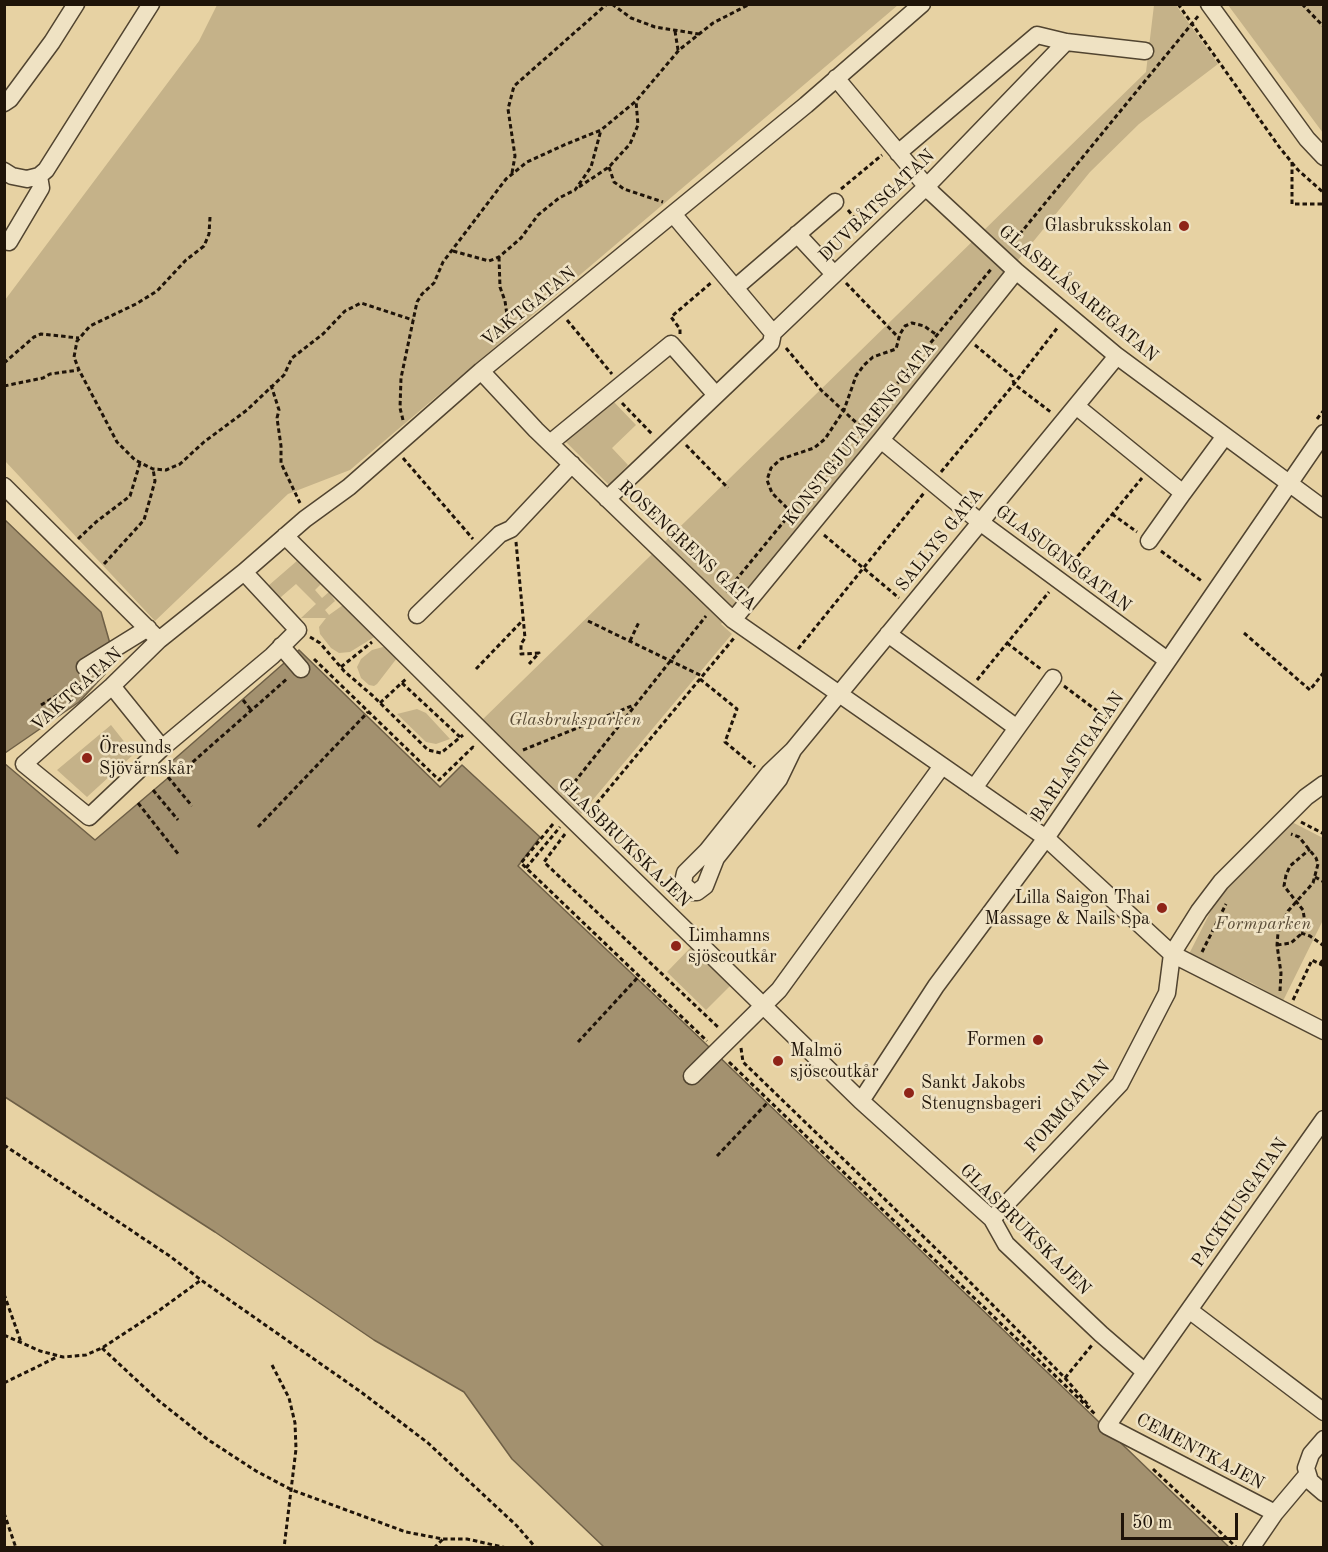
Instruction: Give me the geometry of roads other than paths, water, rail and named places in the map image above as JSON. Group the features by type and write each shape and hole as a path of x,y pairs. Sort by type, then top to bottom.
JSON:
{"street":[{"path":"4,103 10,99 52,42 76,4"},
{"path":"4,171 12,176 27,179 39,176 46,170 151,4"},
{"name":"VAKTGATAN","path":"162,748 89,817 24,764 112,686 154,634 243,573 309,516 349,487 504,353 922,4"},
{"path":"1205,9 1323,157"},
{"name":"DUVBÅTSGATAN","path":"895,150 1037,35 1066,42 1145,51"},
{"name":"DUVBÅTSGATAN","path":"608,499 771,343 773,333 926,187 1066,42"},
{"name":"GLASBLÅSAREGATAN","path":"836,78 926,187 1016,271 1117,356 1323,509"},
{"path":"9,242 41,188 39,176"},
{"path":"735,288 835,202"},
{"path":"673,214 773,333"},
{"path":"797,234 835,273"},
{"name":"KONSTGJUTARENS GATA","path":"738,623 812,525 1016,271"},
{"path":"550,443 671,344 716,395"},
{"name":"SALLYS GATA","path":"793,750 779,778 716,858 705,886 697,892 692,892 683,882 685,873 707,851 767,776 793,750 839,695 1117,356"},
{"name":"ROSENGRENS GATA","path":"482,372 550,443 738,623 1046,838 1172,954 1323,1031"},
{"path":"1076,406 1183,493"},
{"name":"BARLASTGATAN","path":"861,1101 936,986 1046,838 1323,434"},
{"path":"1149,541 1225,436"},
{"name":"GLASUGNSGATAN","path":"881,440 980,522 1167,660"},
{"path":"417,615 500,534 511,529 572,464"},
{"path":"4,486 154,634 87,672"},
{"name":"GLASBRUKSKAJEN","path":"285,536 507,756 551,811 574,821 861,1101 992,1219 1006,1244 1101,1334 1145,1372"},
{"path":"243,573 290,638 296,672"},
{"path":"888,634 1017,728"},
{"path":"112,686 162,748 290,638"},
{"path":"974,788 1053,678"},
{"path":"692,1076 779,990 942,766"},
{"name":"FORMGATAN","path":"992,1219 1120,1084 1167,993 1172,954 1199,911 1221,882 1306,797 1323,784"},
{"name":"PACKHUSGATAN","path":"1145,1372 1323,1119"},
{"path":"1189,1310 1323,1412"},
{"name":"CEMENTKAJEN","path":"1145,1372 1107,1426 1275,1513"},
{"name":"CEMENTKAJEN","path":"1251,1548 1275,1513 1307,1474 1307,1462 1323,1439"},
{"path":"1307,1474 1315,1487 1323,1493"}],"place":[{"name":"Glasbruksskolan","path":"1184,226"},
{"name":"Öresunds Sjövärnskår","path":"87,758"},
{"name":"Lilla Saigon Thai Massage & Nails Spa","path":"1162,908"},
{"name":"Limhamns sjöscoutkår","path":"676,946"},
{"name":"Formen","path":"1038,1040"},
{"name":"Malmö sjöscoutkår","path":"778,1061"},
{"name":"Sankt Jakobs Stenugnsbageri","path":"909,1093"}],"park label":[{"name":"Glasbruksparken","path":"575,720"},
{"name":"Formparken","path":"1263,924"}]}
